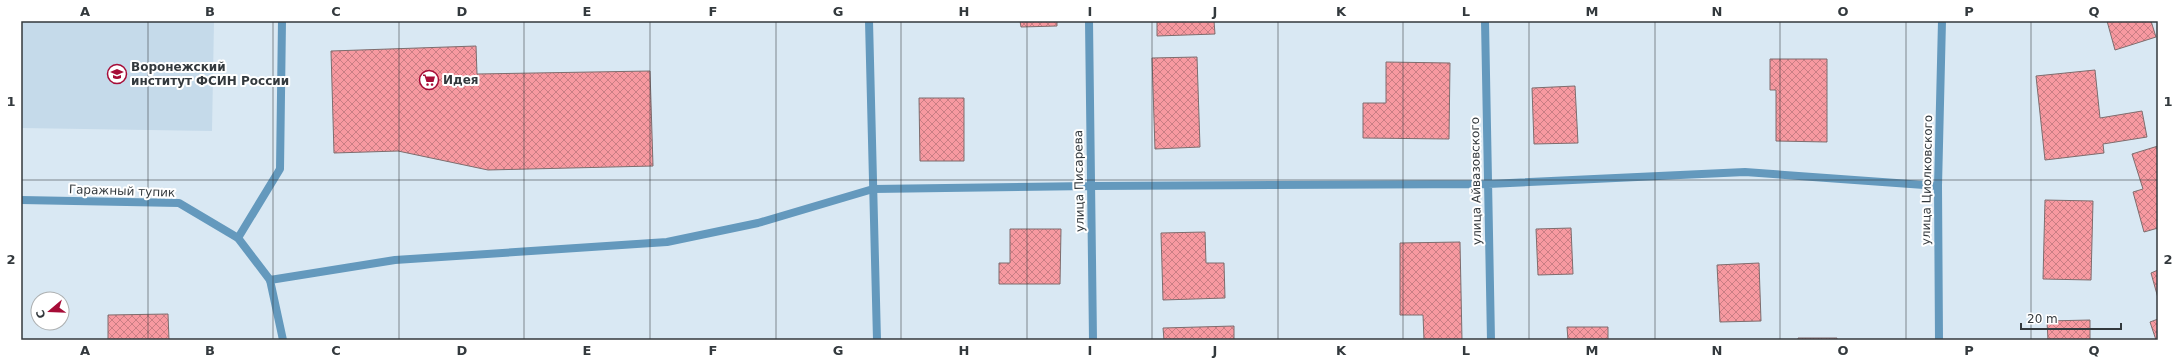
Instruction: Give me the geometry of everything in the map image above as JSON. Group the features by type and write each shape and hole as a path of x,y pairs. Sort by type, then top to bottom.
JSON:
{"street":[{"path":"282,21 280,169 238,238 270,280 283,340"},
{"path":"869,21 877,340"},
{"name":"улица Писарева","path":"1089,21 1093,340"},
{"name":"улица Айвазовского","path":"1485,21 1491,340"},
{"name":"улица Циолковского","path":"1939,340 1938,186 1942,21"},
{"path":"270,280 395,260 667,242 758,223 874,189 1091,186 1488,184 1745,172 1938,186"},
{"name":"Гаражный тупик","path":"21,200 179,204 238,238"}],"shaded area":[{"name":"Воронежский институт ФСИН России","path":"21,21 214,21 212,131 21,128"}],"building":[{"path":"1020,21 1057,21 1057,26 1021,27"},
{"path":"1157,21 1214,21 1215,34 1157,36"},
{"path":"2107,21 2151,21 2156,37 2115,50"},
{"path":"476,46 477,74 650,71 653,166 488,170 398,151 334,153 331,51"},
{"path":"1197,57 1200,147 1155,149 1152,58"},
{"path":"1770,59 1827,59 1827,142 1776,141 1776,90 1770,90"},
{"path":"1386,62 1450,63 1449,139 1363,138 1363,103 1386,103"},
{"path":"2095,70 2100,118 2142,111 2147,137 2103,144 2104,153 2045,160 2036,76"},
{"path":"1575,86 1578,143 1534,144 1532,88"},
{"path":"919,98 964,98 964,161 920,161"},
{"path":"2158,146 2158,228 2144,232 2133,192 2143,189 2132,154"},
{"path":"2045,200 2093,201 2091,280 2043,279"},
{"path":"1571,228 1573,274 1538,275 1536,229"},
{"path":"1010,229 1061,229 1060,284 999,284 999,263 1010,263"},
{"path":"1205,232 1206,263 1224,263 1225,298 1163,300 1161,233"},
{"path":"1460,242 1462,340 1424,340 1423,315 1400,315 1400,243"},
{"path":"1759,263 1761,321 1720,322 1717,265"},
{"path":"2158,270 2158,298 2151,273"},
{"path":"168,314 169,340 108,340 108,315"},
{"path":"2158,319 2158,340 2156,340 2150,322"},
{"path":"2090,320 2090,340 2048,340 2047,321"},
{"path":"1234,326 1234,340 1164,340 1163,328"},
{"path":"1567,327 1608,327 1608,340 1568,340"},
{"path":"1798,338 1837,338 1837,340 1798,340"}],"place":[{"name":"Воронежский институт ФСИН России","path":"117,74"},
{"name":"Идея","path":"429,80"}]}
